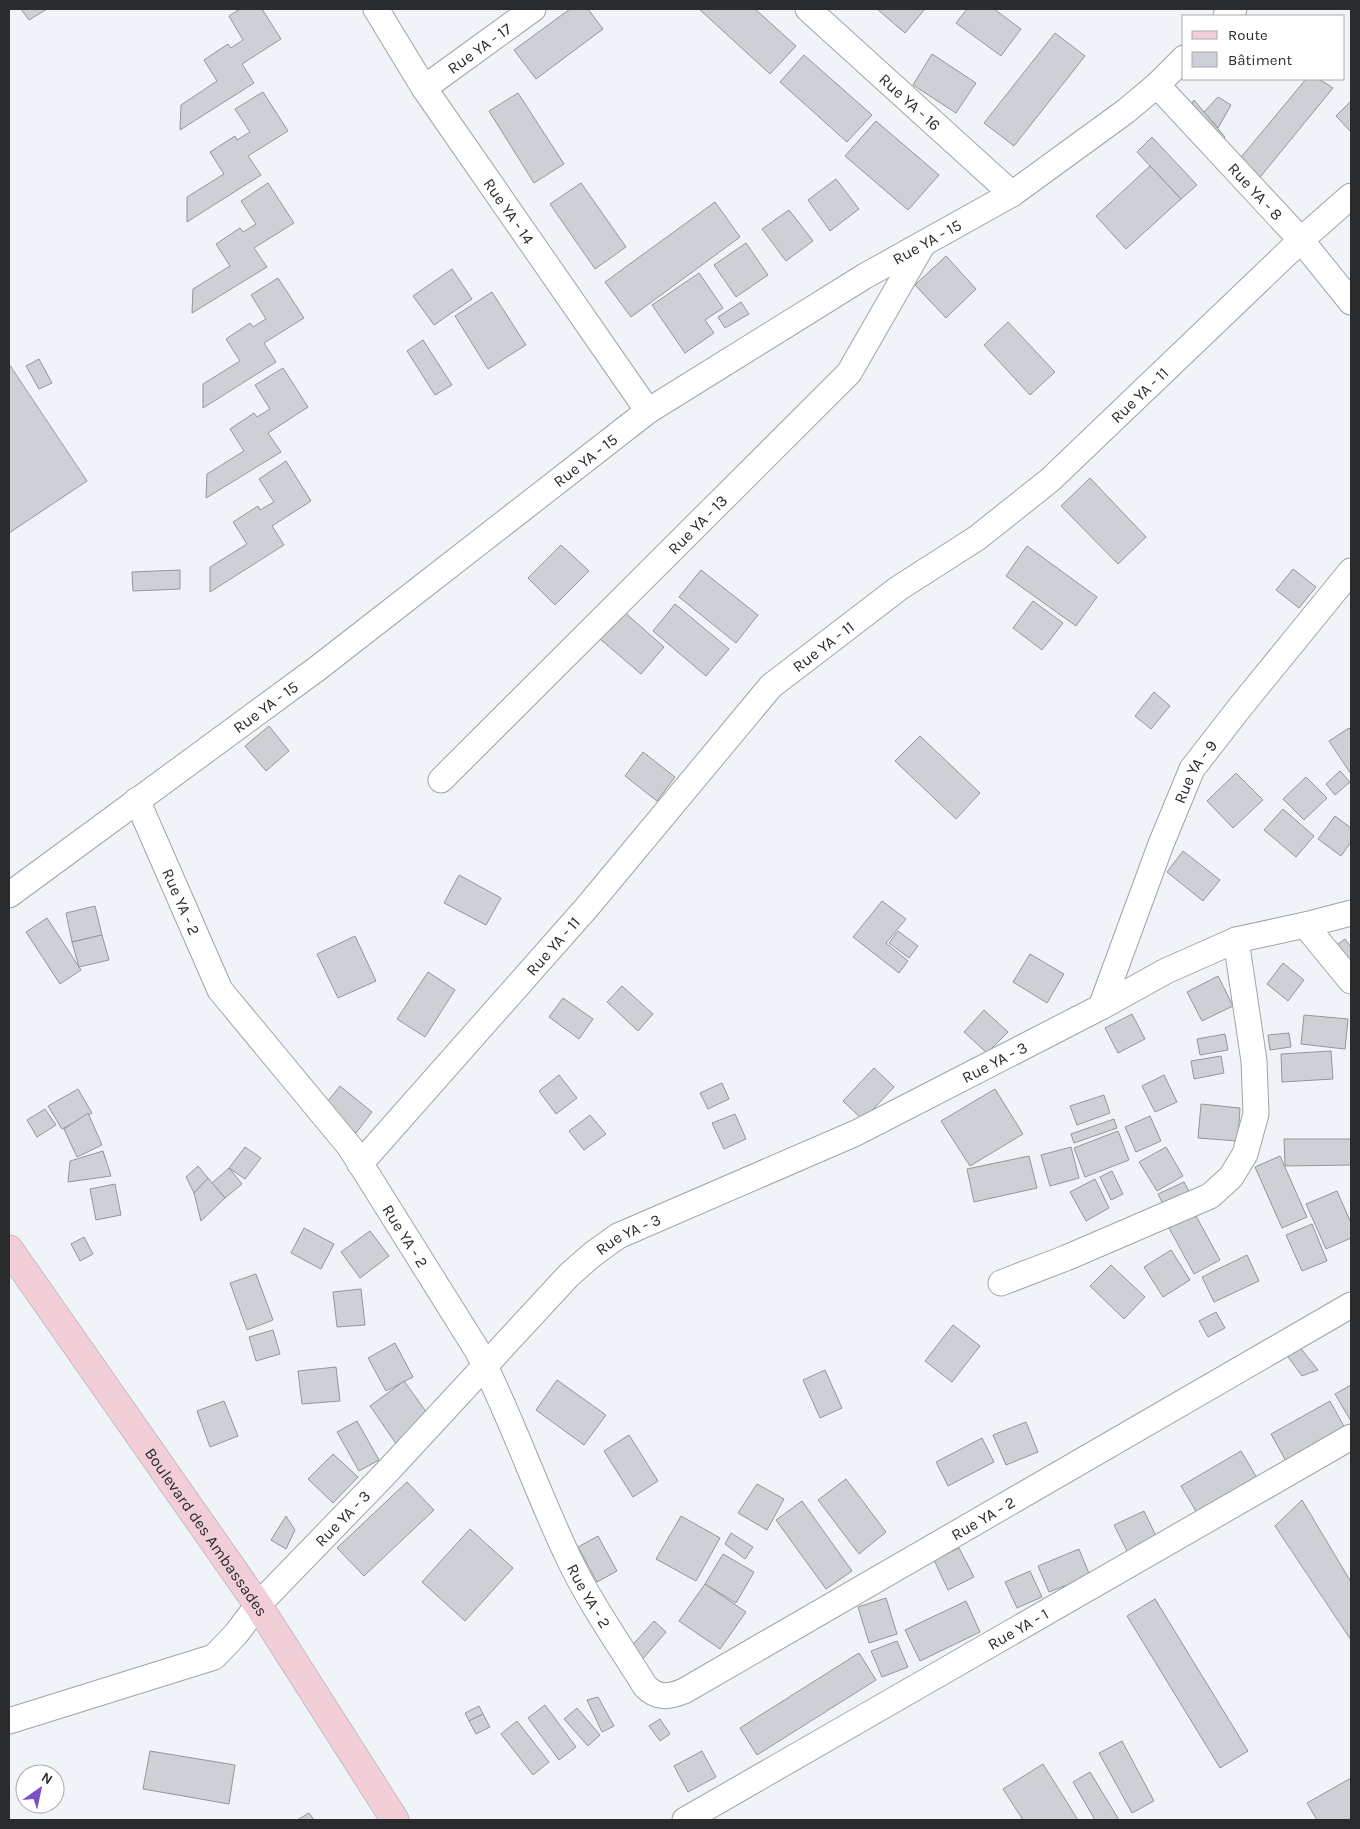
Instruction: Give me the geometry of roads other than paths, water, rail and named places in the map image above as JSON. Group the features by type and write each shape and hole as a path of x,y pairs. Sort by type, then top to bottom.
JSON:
{"main road":[{"name":"Boulevard des Ambassades","path":"9,1249 258,1605 395,1820"}],"street":[{"name":"Rue YA - 14","path":"376,9 424,88 648,411"},
{"name":"Rue YA - 17","path":"424,88 533,9"},
{"name":"Rue YA - 16","path":"808,9 1012,194"},
{"name":"Rue YA - 15","path":"9,896 318,668 648,411 865,276 1012,194 1126,111 1157,85 1182,60"},
{"name":"Rue YA - 8","path":"1157,85 1301,240 1351,302"},
{"name":"Rue YA - 11","path":"360,1164 588,906 770,686 900,588 977,538 1050,480 1301,240 1351,196"},
{"name":"Rue YA - 13","path":"441,780 849,373 923,244"},
{"name":"Rue YA - 9","path":"1101,1007 1161,844 1192,769 1351,571"},
{"name":"Rue YA - 2","path":"137,800 220,990 350,1148 477,1350 569,1560 645,1686 651,1692 662,1696 671,1696 692,1686 1351,1304"},
{"name":"Rue YA - 3","path":"9,1721 214,1657 236,1634 258,1605 384,1475 568,1275 618,1236 856,1133 1101,1007 1166,971 1236,940 1351,913"},
{"path":"1305,925 1351,981"},
{"path":"1001,1283 1066,1258 1210,1196 1231,1178 1245,1154 1256,1114 1254,1061 1236,940"},
{"name":"Rue YA - 1","path":"684,1820 1351,1437"}]}
